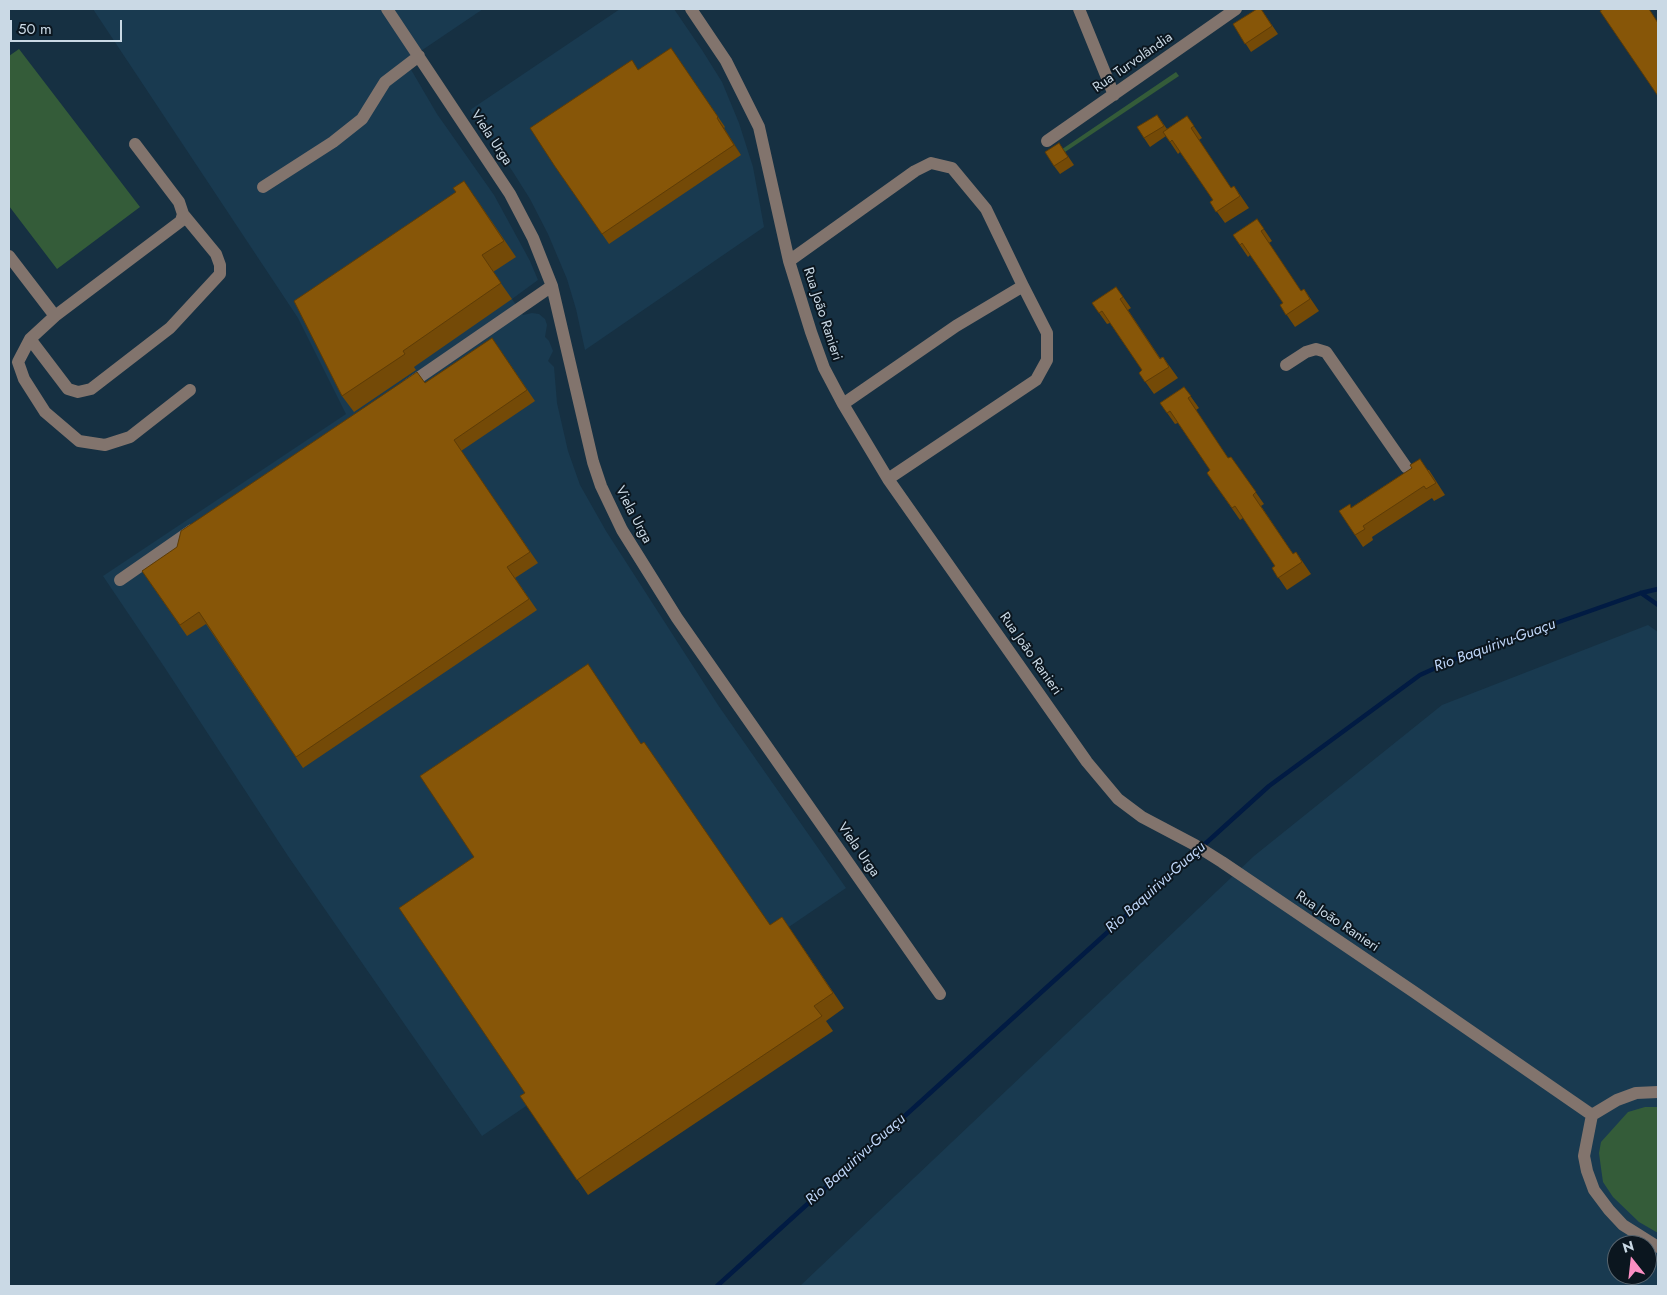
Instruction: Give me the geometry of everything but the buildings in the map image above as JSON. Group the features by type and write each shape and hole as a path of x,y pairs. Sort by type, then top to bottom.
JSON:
{"street":[{"name":"Viela Urga","path":"387,9 510,194 533,238 552,286 593,462 601,486 622,530 677,618 940,994"},
{"name":"Rua João Ranieri","path":"691,9 726,61 759,127 790,261 824,368 843,404 888,479 1087,762 1118,799 1142,817 1195,845 1222,862 1592,1116"},
{"path":"1079,9 1114,95"},
{"name":"Rua Turvolândia","path":"1047,141 1236,9"},
{"path":"263,187 333,142 362,118 385,82 419,56"},
{"path":"30,339 68,389 78,392 91,389 170,328 220,274 220,265 216,254 183,214 179,202 135,144"},
{"path":"790,261 916,171 931,163 952,168 986,209 1047,334 1047,360 1036,380 888,479"},
{"path":"183,214 180,221 55,316 30,339 18,362 24,379 45,412 79,441 105,445 130,438 190,390"},
{"path":"9,256 55,316"},
{"path":"400,390 552,286"},
{"path":"843,404 956,326 1023,286"},
{"path":"1286,365 1306,352 1316,349 1326,352 1406,467"},
{"path":"120,580 203,522"},
{"path":"1658,1092 1636,1093 1617,1100 1592,1116 1584,1156 1594,1190 1623,1224 1658,1246"}],"shaded area":[{"path":"93,9 483,9 406,61 437,114 494,195 530,261 538,280 512,299 523,315 539,314 545,319 547,325 545,337 553,351 548,361 554,367 557,403 568,451 580,485 606,531 718,705 846,888 482,1136 288,856 103,576 346,414 298,318"},
{"path":"620,9 674,9 702,50 722,82 739,123 753,167 764,227 585,350 567,279 548,234 530,199 470,110"},
{"path":"1648,625 1658,632 1658,1286 800,1286 1254,856 1442,705"}],"green space":[{"path":"19,49 140,207 57,269 9,206 9,56"},
{"path":"1176,72 1179,76 1065,152 1051,160 1049,158"},
{"path":"1645,1107 1658,1107 1658,1233 1639,1222 1613,1197 1603,1182 1599,1153 1601,1142 1628,1112"}],"waterway":[{"name":"Rio Baquirivu-Guaçu","path":"717,1286 1269,786 1420,675 1462,656 1641,593 1658,589"},
{"path":"1641,593 1658,605"}]}
